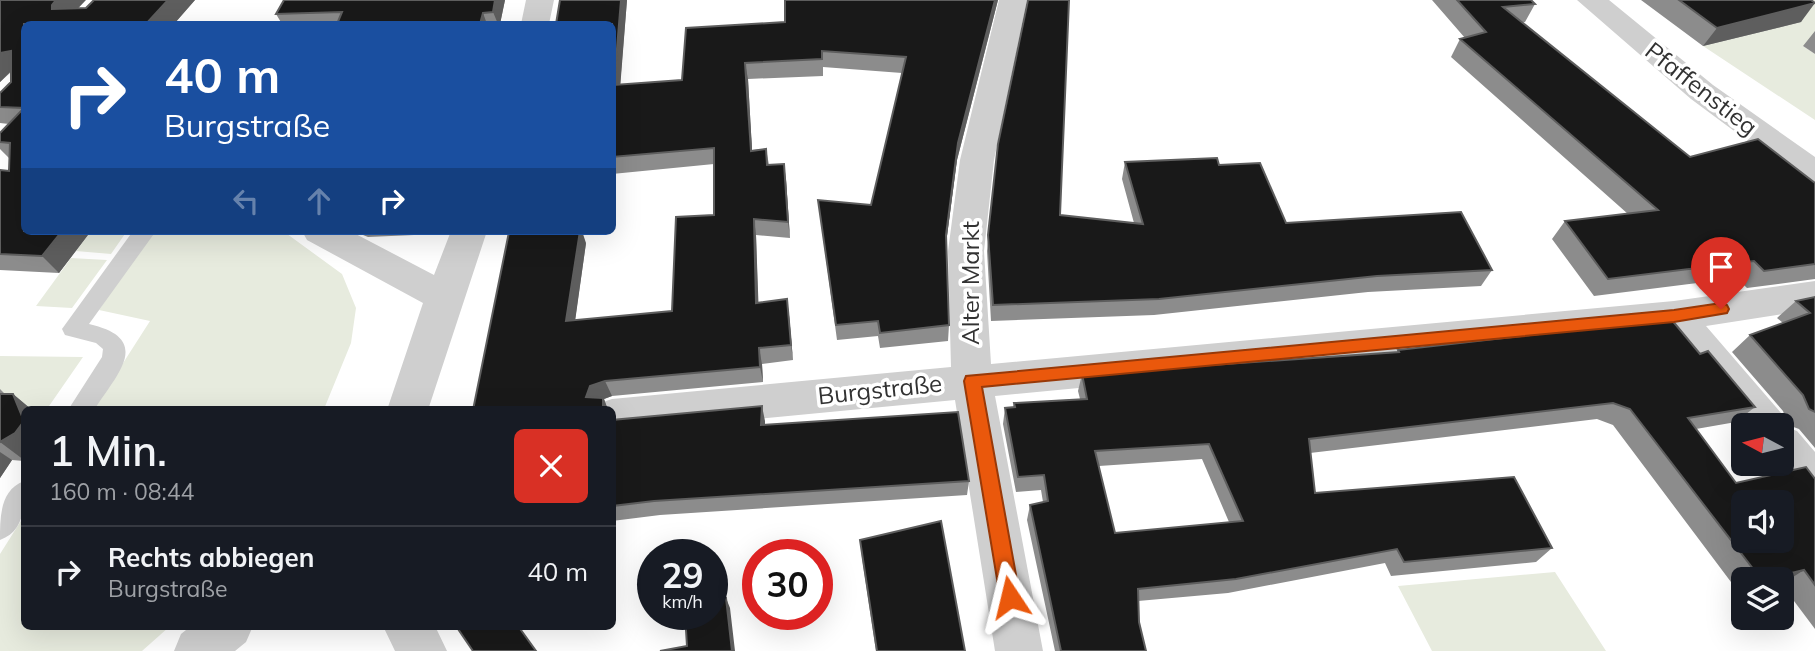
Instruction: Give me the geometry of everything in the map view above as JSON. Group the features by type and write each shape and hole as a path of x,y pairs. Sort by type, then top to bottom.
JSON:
{"street":[{"path":"536,21 540,0"},
{"name":"Alter Markt","path":"1013,0 977,160 968,238 972,381 1019,651"},
{"name":"Pfaffenstieg","path":"1591,0 1702,92 1815,174"},
{"path":"328,235 444,297"},
{"path":"408,406 444,297 468,235"},
{"name":"Burgstraße","path":"616,416 1674,316 1815,295"},
{"path":"1674,316 1756,413"},
{"path":"1794,459 1815,484"},
{"path":"198,651 224,630"},
{"path":"410,630 423,651"}],"lane":[{"path":"83,406 114,359 115,346 103,336 73,329 142,235"},
{"path":"0,528 21,496"}],"shaded area":[{"path":"1768,0 1815,0 1815,42 1803,46 1815,54 1815,120 1703,46 1800,22"},
{"path":"88,235 124,235 111,254 76,251"},
{"path":"147,235 288,235 342,274 356,308 351,343 325,406 96,406 150,321 99,310"},
{"path":"71,258 107,260 72,308 36,306"},
{"path":"0,356 83,357 49,406 21,406 21,408 0,395"},
{"path":"21,521 21,630 166,630 142,651 0,651 0,554"},
{"path":"1555,572 1606,651 1432,651 1398,586"}],"building":[{"path":"0,0 56,0 52,9 86,8 94,0 168,0 149,21 21,21 21,108 0,107 0,93 11,82 11,51 0,53"},
{"path":"284,0 495,0 493,12 483,13 481,21 338,21 342,12 276,14"},
{"path":"560,0 621,0 616,61 616,21 556,21"},
{"path":"785,0 995,0 958,143 946,235 949,325 880,333 878,321 836,325 818,200 871,205 906,57 822,51 822,59 745,63 751,151 766,149 767,165 784,164 788,222 754,219 756,303 787,299 791,345 759,348 760,367 605,381 590,386 586,397 603,398 603,406 474,406 508,235 579,235 566,321 672,311 676,217 714,215 714,148 616,157 616,85 682,80 686,28 785,22"},
{"path":"1028,0 1069,0 1060,215 1143,224 1125,162 1217,158 1219,165 1260,163 1286,223 1461,212 1492,270 1377,276 1159,299 993,305 988,235 998,144"},
{"path":"1457,0 1531,0 1535,4 1503,7 1690,157 1758,139 1815,183 1815,264 1764,271 1754,261 1608,279 1565,221 1658,210 1460,39 1486,32"},
{"path":"1679,0 1811,0 1815,3 1717,28"},
{"path":"21,111 21,235 59,235 42,256 0,254 0,170 9,171 10,143 0,142 0,133"},
{"path":"1815,297 1815,412 1809,409 1803,395 1750,335 1810,313 1796,301"},
{"path":"1671,319 1700,354 1708,351 1755,407 1688,418 1736,483 1767,476 1794,476 1794,470 1806,467 1815,479 1815,585 1804,570 1794,572 1794,567 1752,567 1741,553 1794,553 1794,490 1731,490 1731,540 1630,409 1613,403 1309,439 1315,493 1514,477 1552,548 1404,562 1397,549 1236,579 1138,589 1139,622 1146,651 1061,651 1030,505 1048,501 1044,475 1018,477 1005,408 1015,407 1014,403 1087,399 1082,374 1399,352 1398,350","holes":["1209,444 1243,521 1115,533 1095,451"]},
{"path":"0,394 13,394 21,414 21,425 15,433 0,442"},
{"path":"762,406 761,425 958,412 969,481 616,506 616,420"},
{"path":"941,521 965,651 877,651 860,540"},
{"path":"728,616 732,651 660,651 687,646 686,630 728,630"},
{"path":"459,630 521,630 536,651 473,651"}],"route":[{"path":"1010,597 972,381 1674,316 1721,309"}]}
